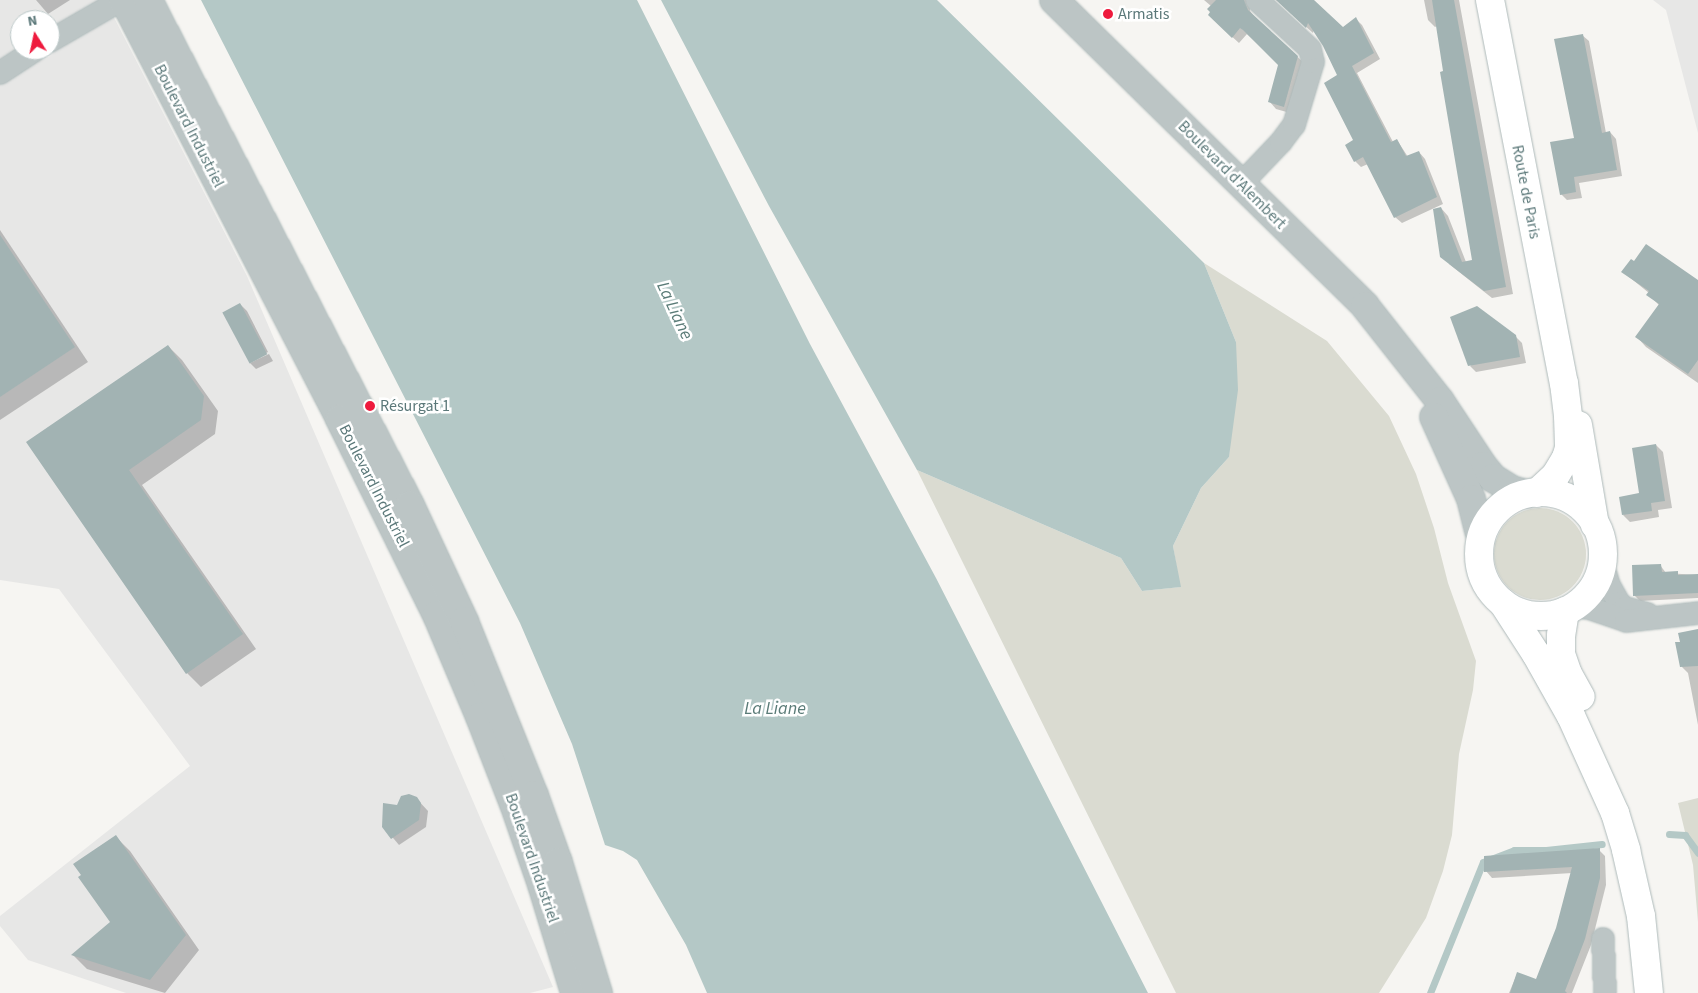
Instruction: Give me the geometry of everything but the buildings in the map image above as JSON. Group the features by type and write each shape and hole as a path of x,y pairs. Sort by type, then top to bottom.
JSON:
{"main road":[{"name":"Route de Paris","path":"1490,0 1564,383 1569,433 1568,454 1556,476 1532,493"},
{"name":"Route de Paris","path":"1564,383 1584,450 1595,525"},
{"path":"1503,603 1516,611 1530,615 1550,615 1569,609 1592,589 1602,561 1601,542 1595,525 1586,512 1568,499 1554,494 1532,493 1511,500 1498,510 1488,523 1481,539 1479,555 1481,572 1488,586 1503,603 1536,654 1571,716 1612,806 1626,850 1638,900 1646,947 1648,993"},
{"path":"1569,609 1561,647 1565,666 1602,736 1620,777 1647,856 1661,928 1667,993"}],"street":[{"path":"60,35 123,0"},
{"name":"Boulevard Industriel","path":"123,0 340,419 437,615 514,804 542,885 575,993"},
{"name":"Boulevard Industriel","path":"148,0 410,505 457,605 534,795 565,886 598,993"},
{"name":"Boulevard d'Alembert","path":"1054,0 1365,306 1440,400 1487,472 1498,483 1532,493"},
{"path":"1241,184 1282,142 1294,125 1313,62 1310,49 1258,0"},
{"path":"0,73 20,60"},
{"name":"Boulevard d'Alembert","path":"1405,355 1465,486 1476,515 1481,539"},
{"path":"1602,561 1612,592 1625,608 1634,612 1666,616"},
{"path":"1569,609 1589,608 1626,621 1698,613"},
{"path":"1603,939 1605,993"}],"shaded area":[{"path":"0,0 105,0 247,276 553,987 530,993 126,993 28,960 0,926 0,916 190,766 59,589 0,580"},
{"path":"1653,0 1698,0 1698,133 1666,10"},
{"path":"1204,263 1327,341 1389,416 1416,474 1434,528 1448,583 1476,661 1473,690 1459,754 1452,835 1443,871 1426,918 1379,993 1176,993 917,470 1121,558 1142,591 1180,587 1173,546 1201,488 1229,457 1236,342"},
{"path":"1540,508 1558,511 1573,521 1583,536 1586,554 1583,572 1573,587 1558,597 1540,600 1522,597 1507,587 1497,572 1494,554 1497,536 1507,521 1522,511"},
{"path":"1698,798 1698,922 1693,865 1678,803"}],"water":[{"name":"La Liane","path":"201,0 637,0 810,344 936,578 1148,993 707,993 686,945 637,860 623,851 605,845 572,744 520,623"},
{"path":"661,0 937,0 1204,263 1236,342 1238,390 1229,457 1201,488 1173,546 1181,587 1142,591 1121,558 917,470 769,206"}],"waterway":[{"path":"1669,834 1685,835 1698,853"},
{"path":"1430,993 1483,862 1514,850 1546,850 1602,844"}],"place":[{"name":"Armatis","path":"1108,14"},
{"name":"Résurgat 1","path":"370,406"}]}
